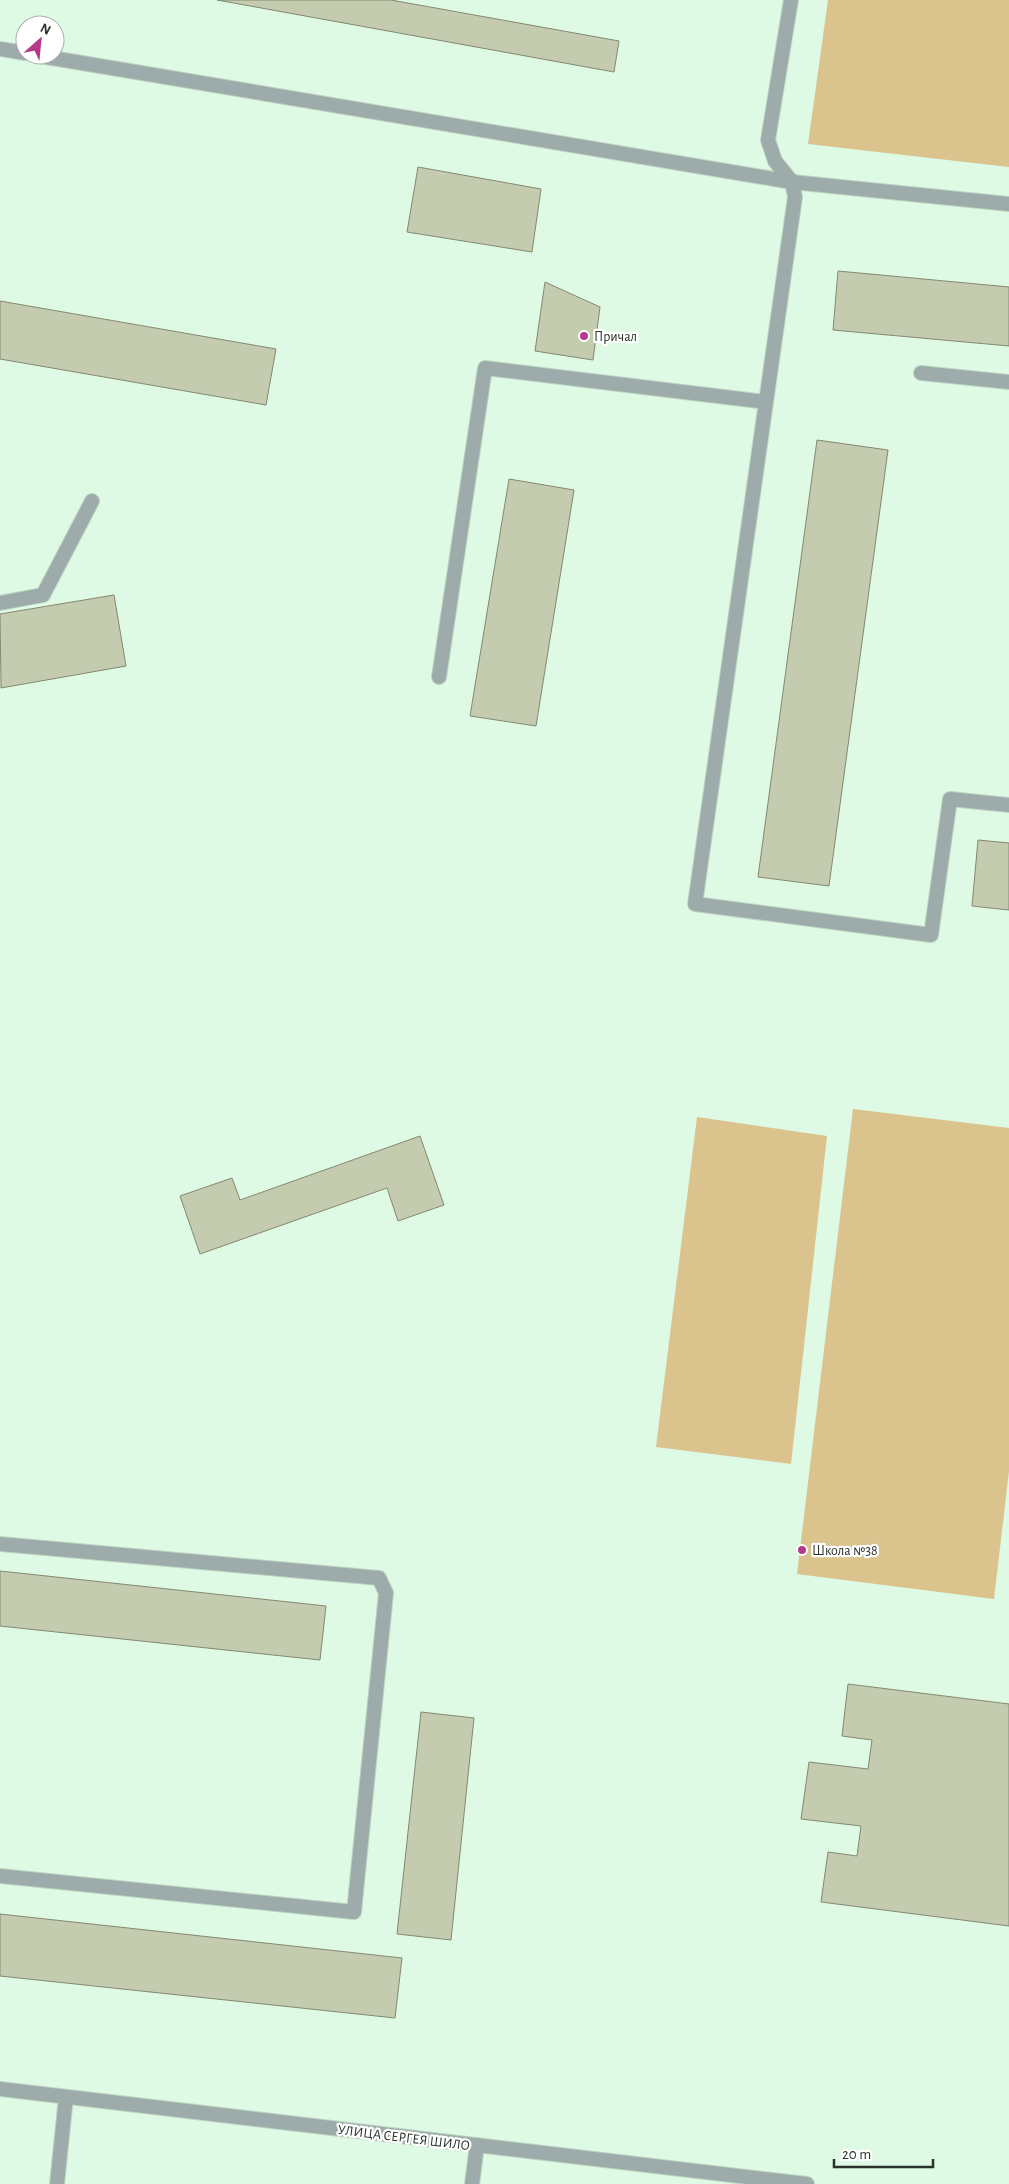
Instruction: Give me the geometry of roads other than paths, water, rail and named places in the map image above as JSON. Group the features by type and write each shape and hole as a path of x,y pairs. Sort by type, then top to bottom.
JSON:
{"street":[{"path":"791,0 768,140 775,162 792,182 796,197 695,904 931,934 950,799 1009,805"},
{"path":"0,49 15,52"},
{"path":"65,60 792,182 1009,204"},
{"path":"439,677 484,368 766,402"},
{"path":"921,373 1009,382"},
{"path":"0,604 44,595 92,500"},
{"path":"0,1544 379,1578 386,1593 354,1912 0,1876"},
{"name":"УЛИЦА СЕРГЕЯ ШИЛО","path":"0,2089 477,2145 765,2182 807,2184"},
{"path":"57,2184 66,2097"},
{"path":"472,2184 477,2145"}],"place":[{"name":"Причал","path":"584,336"},
{"name":"Школа №38","path":"802,1550"}]}
